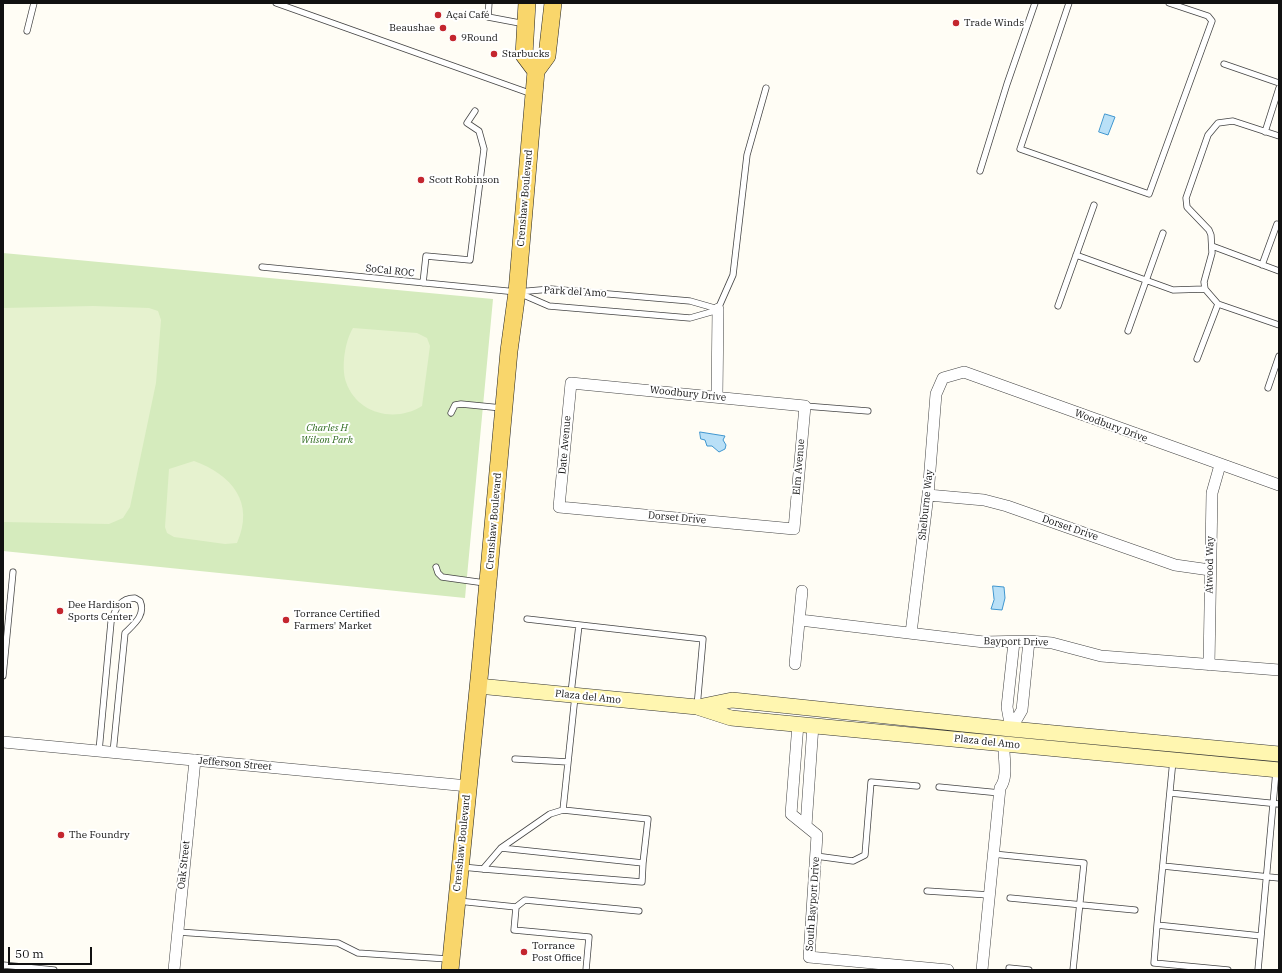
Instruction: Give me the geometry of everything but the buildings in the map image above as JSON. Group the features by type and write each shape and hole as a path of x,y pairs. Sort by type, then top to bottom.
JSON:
{"main road":[{"path":"527,3 524,55 536,71"},
{"name":"Crenshaw Boulevard","path":"450,965 504,408 517,292 536,71 547,56 553,3"},
{"name":"Plaza del Amo","path":"478,686 697,707 731,718 814,725 1004,750 1173,760 1278,769"},
{"name":"Plaza del Amo","path":"697,707 732,700 1008,729 1278,754"},
{"path":"798,724 799,706"},
{"path":"1004,750 1008,729"},
{"path":"1278,754 1278,769"}],"street":[{"path":"717,397 718,310"},
{"name":"Woodbury Drive","path":"943,378 964,372 1279,485"},
{"name":"Shelburne Way","path":"911,633 928,495 936,394 943,378"},
{"name":"Woodbury Drive","path":"571,383 805,406"},
{"name":"Date Avenue","path":"560,507 571,383"},
{"name":"Elm Avenue","path":"794,529 805,406"},
{"name":"Atwood Way","path":"1209,665 1212,492 1220,465"},
{"name":"Dorset Drive","path":"928,495 984,500 1007,506 1175,565 1210,570"},
{"name":"Dorset Drive","path":"560,507 794,529"},
{"path":"795,664 802,591"},
{"name":"Bayport Drive","path":"800,620 984,642 1029,641 1052,643 1101,656 1279,670"},
{"path":"1008,729 1022,710 1029,641"},
{"path":"1008,729 1006,707 1014,642"},
{"path":"1010,674 1026,676"},
{"name":"South Bayport Drive","path":"798,724 791,814 817,835 809,957 903,968 948,970"},
{"path":"806,826 814,725"},
{"name":"Jefferson Street","path":"3,742 468,786"},
{"path":"982,970 1000,791 998,784 1000,760 1004,750"},
{"name":"Oak Street","path":"174,970 195,760"}],"lane":[{"path":"27,31 34,3"},
{"path":"276,3 534,94"},
{"path":"489,3 488,17 526,24"},
{"path":"980,171 1008,80 1035,3"},
{"path":"1069,3 1020,149 1149,194 1212,27 1212,21 1208,16 1169,3"},
{"path":"1224,64 1279,83"},
{"path":"718,310 733,276 747,155 766,88"},
{"path":"1265,132 1279,88"},
{"path":"423,283 426,256 470,260 484,148 479,131 467,123 475,111"},
{"path":"1279,136 1233,121 1226,120 1218,123 1208,135 1186,198 1187,207 1190,212 1209,230 1212,246 1204,282 1205,289 1218,304 1279,325"},
{"path":"1058,306 1094,205"},
{"path":"1262,265 1277,224"},
{"path":"1128,331 1163,233"},
{"path":"1212,246 1279,271"},
{"path":"1076,255 1173,290 1205,289"},
{"name":"SoCal ROC","path":"262,267 517,292"},
{"name":"Park del Amo","path":"517,292 551,289 674,299 690,301 718,310"},
{"name":"Park del Amo","path":"517,292 549,306 690,318 718,310"},
{"path":"1197,359 1218,304"},
{"path":"1268,388 1279,356"},
{"path":"451,413 455,405 461,404 504,408"},
{"path":"805,406 868,411"},
{"path":"436,567 438,573 442,577 488,583"},
{"path":"3,676 13,572"},
{"path":"99,751 111,622 118,606 123,601 135,598 140,601 142,611 138,619 125,633 113,753"},
{"path":"526,619 703,639 697,707"},
{"path":"563,810 579,625"},
{"path":"515,759 568,762"},
{"path":"1173,760 1154,962 1228,970"},
{"path":"1258,970 1266,877 1276,804 1278,769"},
{"path":"816,856 853,861 865,855 871,782 917,786"},
{"path":"939,787 1000,791"},
{"path":"1170,793 1276,804"},
{"path":"459,866 642,882 648,819 563,810 550,814 501,848 484,868"},
{"path":"501,848 643,863"},
{"path":"993,854 1084,863 1073,970"},
{"path":"1163,866 1279,878"},
{"path":"927,891 989,895"},
{"path":"1010,898 1135,910"},
{"path":"586,970 589,937 514,930 516,907 524,900 639,911"},
{"path":"456,901 516,907"},
{"path":"1157,925 1261,936"},
{"path":"178,932 338,943 358,953 450,965"},
{"path":"3,965 54,970"},
{"path":"1010,968 1029,970"}],"green space":[{"name":"Charles H Wilson Park","path":"3,253 493,299 465,598 3,551"},
{"path":"93,306 149,308 158,311 161,320 156,383 130,507 123,518 109,524 3,522 3,308"},
{"path":"353,328 417,333 427,338 430,346 422,406 400,414 378,412 359,402 351,393 346,382 344,362 346,347"},
{"path":"194,461 219,474 229,482 236,492 241,503 243,515 242,528 237,543 225,544 174,537 167,533 165,527 169,469"}],"water":[{"path":"1105,114 1115,117 1108,135 1099,132"},
{"path":"700,432 725,436 723,440 726,445 725,449 719,452 712,446 707,446 705,440 701,439"},
{"path":"993,586 1004,587 1005,598 1002,610 991,609 994,600"}],"place":[{"name":"Açaí Café","path":"438,15"},
{"name":"Trade Winds","path":"956,23"},
{"name":"Beaushae","path":"443,28"},
{"name":"9Round","path":"453,38"},
{"name":"Starbucks","path":"494,54"},
{"name":"Scott Robinson","path":"421,180"},
{"name":"Dee Hardison Sports Center","path":"60,611"},
{"name":"Torrance Certified Farmers' Market","path":"286,620"},
{"name":"The Foundry","path":"61,835"},
{"name":"Torrance Post Office","path":"524,952"}]}
